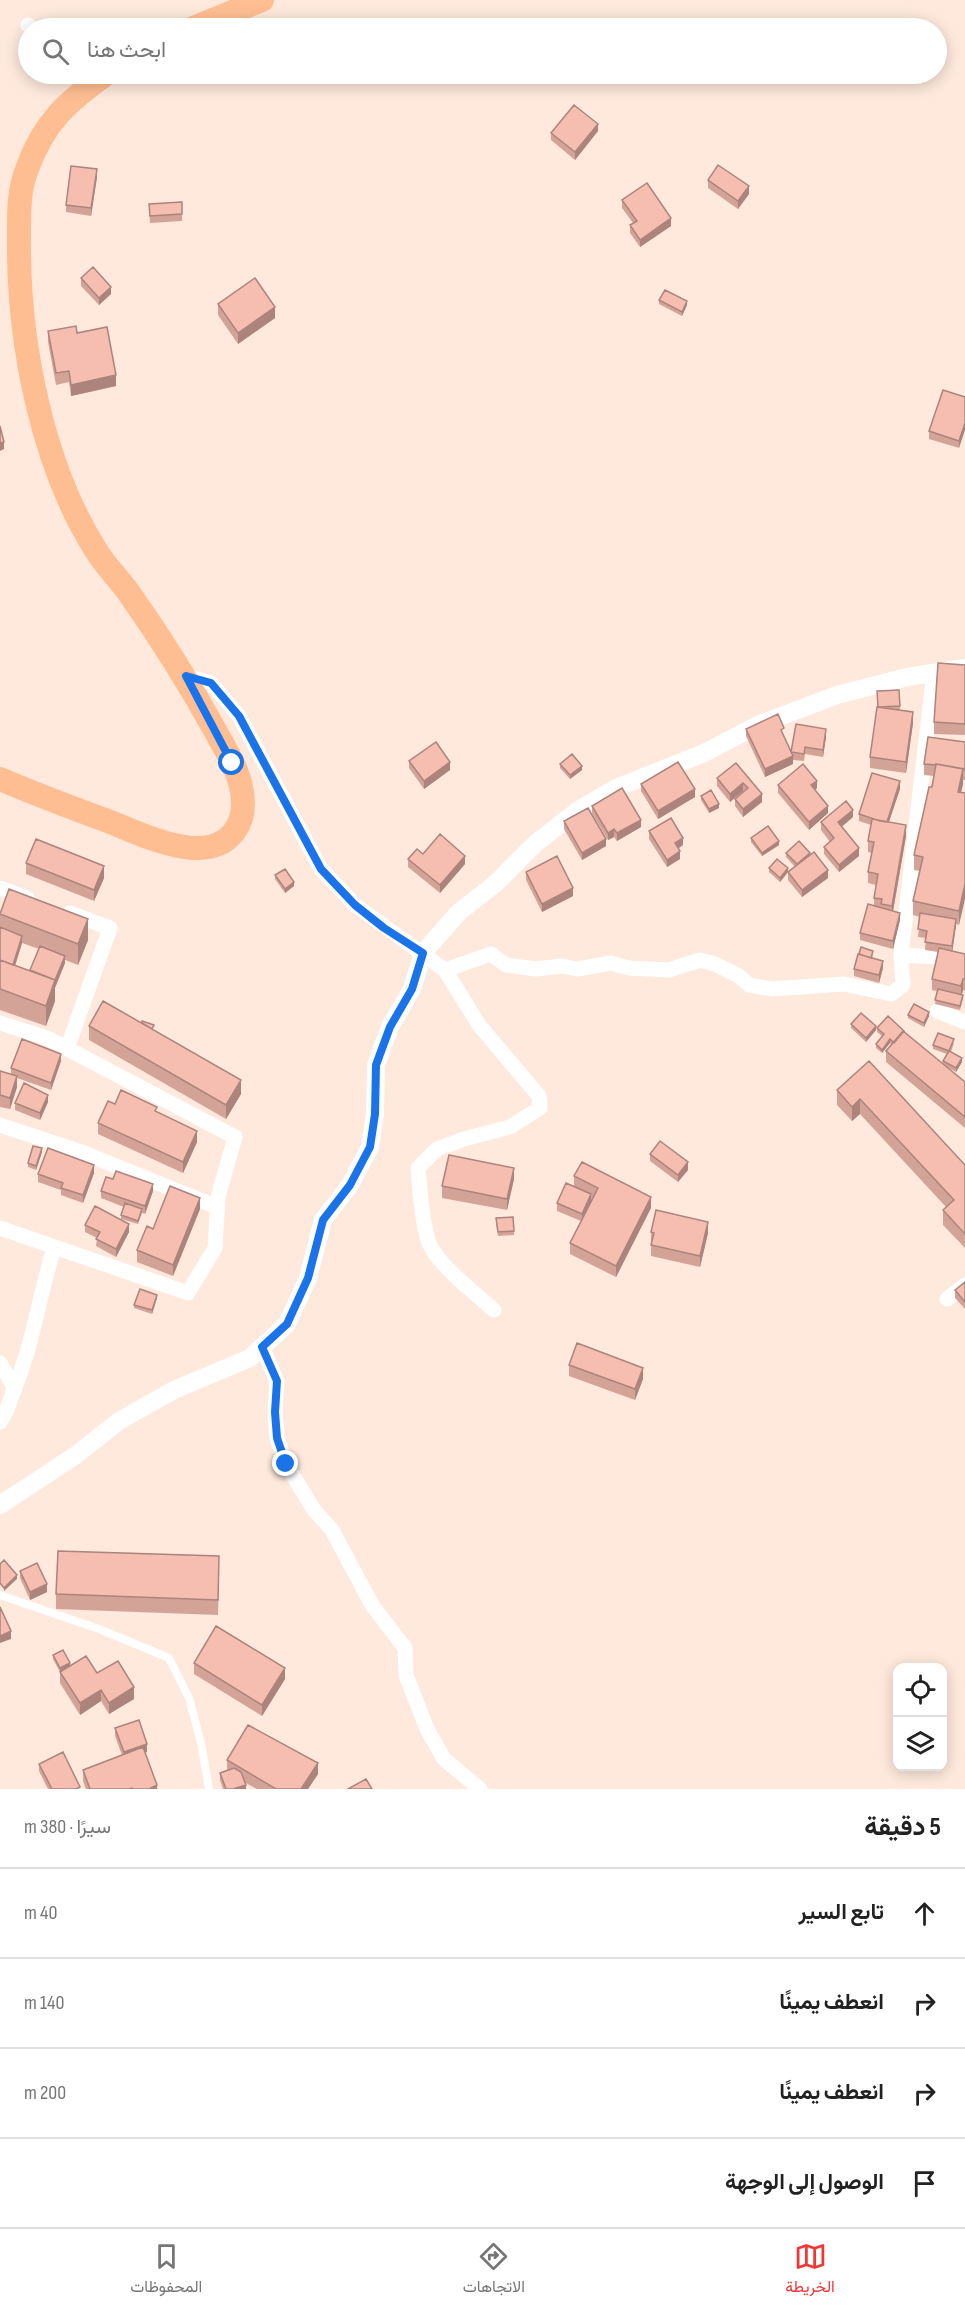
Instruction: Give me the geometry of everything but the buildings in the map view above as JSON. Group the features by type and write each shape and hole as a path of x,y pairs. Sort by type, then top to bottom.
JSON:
{"main road":[{"path":"218,18 262,0"},
{"path":"0,778 119,825 192,848 209,846 225,840 239,825 243,800 241,784 232,763 186,676 129,593 98,555 77,518 55,467 39,414 20,298 19,209 26,171 38,142 56,115 75,96 92,84"}],"street":[{"path":"0,1505 76,1455 119,1421 174,1390 250,1358 287,1324 308,1278 323,1220 350,1185 370,1147 375,1114 376,1065 390,1027 412,989 423,953 459,912 495,884 536,843 577,811 616,788 704,753 758,724 837,695 907,677 965,668"},
{"path":"445,970 491,954 506,965 536,969 562,966 577,969 611,963 629,969 669,970 700,960 716,964 739,976 749,985 772,989 844,984 891,994 903,985 902,955 934,672"},
{"path":"186,676 211,683 239,716 321,869 355,905 445,970 478,1025 539,1096 540,1108 510,1127 464,1138 437,1149 418,1168 430,1246 457,1277 494,1310"},
{"path":"0,889 110,928 67,1049"},
{"path":"902,955 938,957 965,962"},
{"path":"937,1011 965,1022"},
{"path":"0,1023 47,1038 235,1137 218,1197 215,1248 188,1293 0,1228"},
{"path":"0,1125 80,1151 218,1207"},
{"path":"0,1422 15,1389 36,1325 45,1278 54,1248"},
{"path":"947,1299 965,1286"},
{"path":"262,1347 277,1381 275,1412 277,1438 286,1464 315,1510 332,1530 372,1605 405,1648 406,1675 427,1729 444,1759 480,1789"},
{"path":"0,1363 15,1389"}],"lane":[{"path":"0,1595 99,1629 169,1658 189,1698 201,1743 208,1789"}],"route":[{"path":"232,763 186,676 211,683 239,716 321,869 355,905 384,928 423,953 412,989 390,1027 376,1065 375,1114 370,1147 350,1185 323,1220 308,1278 287,1324 262,1347 277,1381 275,1412 277,1438 286,1464"}]}
